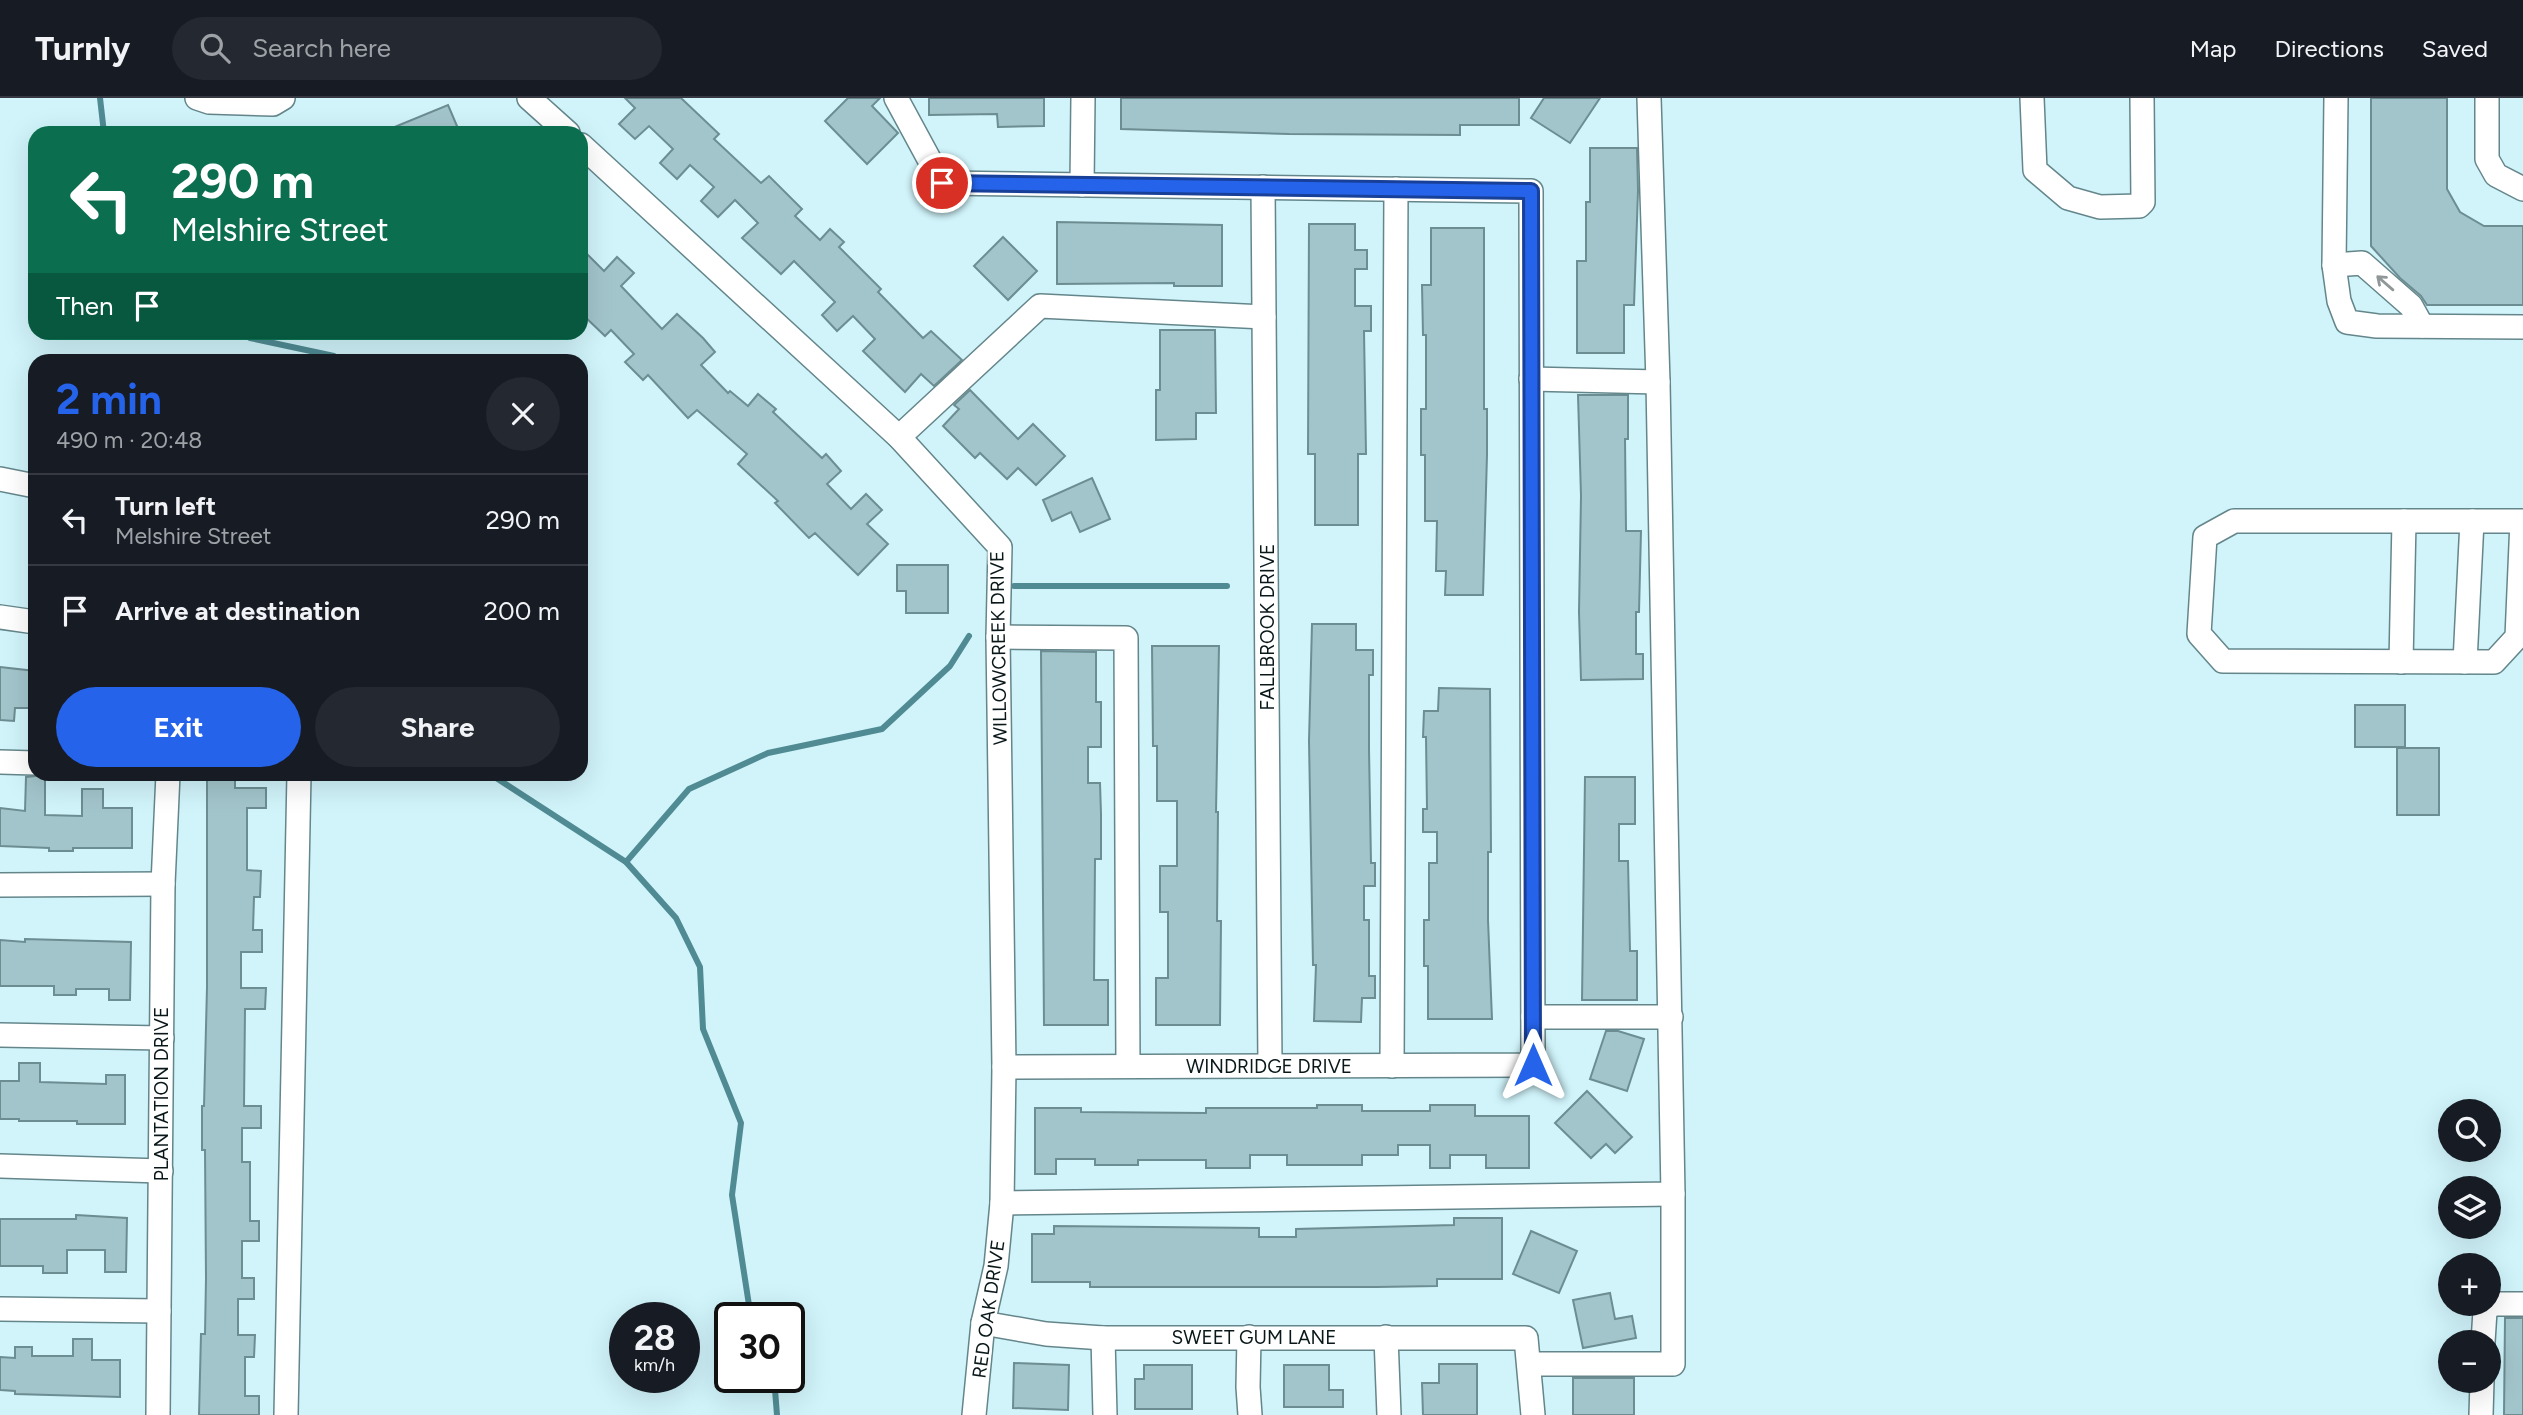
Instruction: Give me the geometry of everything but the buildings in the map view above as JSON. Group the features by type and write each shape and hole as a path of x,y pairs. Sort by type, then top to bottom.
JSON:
{"street":[{"path":"197,98 209,102 273,104 283,98"},
{"path":"529,98 560,126"},
{"path":"896,98 942,183 1531,191 1533,1017 1671,1017"},
{"path":"1082,185 1083,98"},
{"path":"1533,1415 1529,1363 1672,1363 1671,1017 1658,382 1649,98"},
{"path":"2032,98 2035,170 2068,198 2100,207 2139,206 2143,202 2142,98"},
{"path":"2336,98 2334,265 2339,301 2347,322 2377,326 2523,327"},
{"path":"2487,98 2487,159 2496,175 2523,189"},
{"name":"WILLOWCREEK DRIVE","path":"588,151 898,437 1000,547 998,637 1004,1067 1002,1203"},
{"name":"FALLBROOK DRIVE","path":"1263,187 1270,1066"},
{"path":"1392,1066 1396,189"},
{"path":"2334,265 2362,263 2411,306 2422,326"},
{"path":"898,437 1040,306 1264,317"},
{"path":"1531,379 1658,382"},
{"path":"0,479 28,485"},
{"path":"2234,521 2472,521 2523,521 2517,637 2494,662 2223,661 2199,634 2205,537 2234,521"},
{"path":"2401,662 2404,521"},
{"path":"2465,662 2472,521"},
{"path":"0,617 28,621"},
{"path":"998,637 1126,638 1128,1066"},
{"path":"0,762 28,763"},
{"name":"PLANTATION DRIVE","path":"158,1415 163,884 168,781"},
{"path":"286,1415 299,781"},
{"path":"0,885 163,884"},
{"name":"WINDRIDGE DRIVE","path":"1004,1067 1533,1065 1533,1017"},
{"path":"0,1035 162,1038"},
{"path":"0,1166 161,1171"},
{"path":"1002,1203 1672,1194"},
{"name":"RED OAK DRIVE","path":"974,1415 983,1323 996,1266 1002,1203"},
{"path":"2484,1330 2485,1311 2492,1304 2523,1304"},
{"path":"0,1308 159,1311"},
{"name":"SWEET GUM LANE","path":"983,1323 1046,1334 1103,1338 1526,1338 1529,1363"},
{"path":"1249,1337 1250,1415"},
{"path":"1386,1337 1389,1415"},
{"path":"1103,1338 1105,1415"},
{"path":"2480,1415 2481,1393"}],"waterway":[{"path":"100,98 103,126"},
{"path":"259,340 325,354"},
{"path":"1014,586 1227,586"},
{"path":"626,862 689,789 768,753 882,729 950,666 969,636"},
{"path":"501,781 626,862 676,918 700,967 703,1029 741,1123 732,1195 749,1302"},
{"path":"775,1393 777,1415"}],"route":[{"path":"942,183 1531,191 1533,1065"}]}
